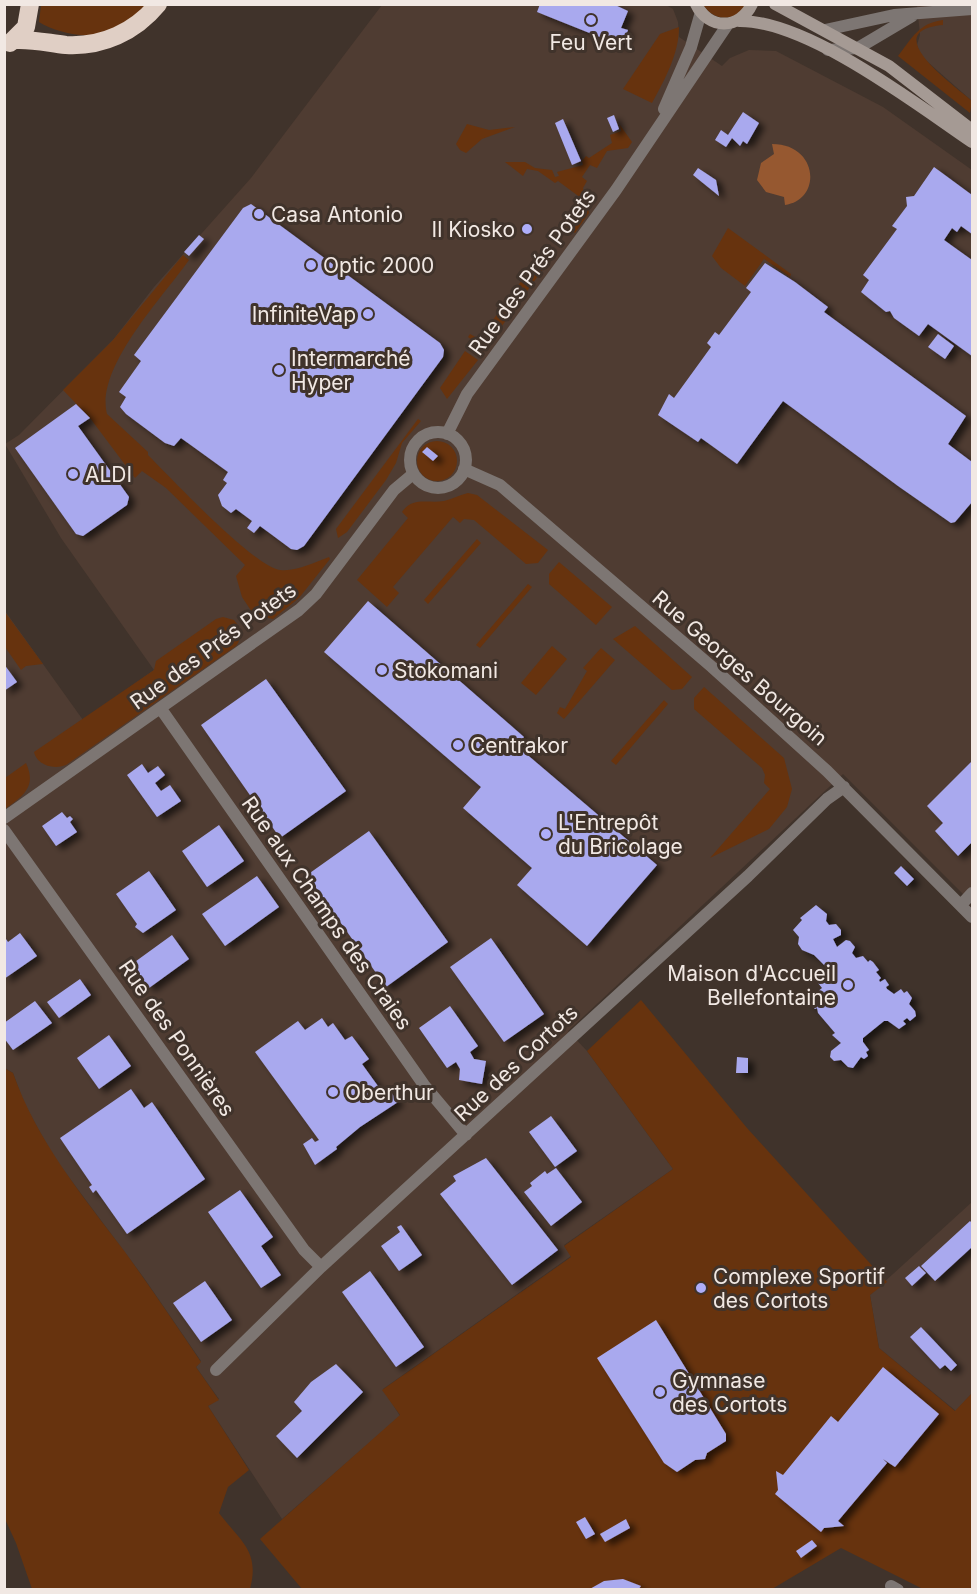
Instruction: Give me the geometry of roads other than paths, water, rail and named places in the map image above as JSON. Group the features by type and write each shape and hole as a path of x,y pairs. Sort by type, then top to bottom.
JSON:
{"highway":[{"path":"10,43 26,27 30,4"},
{"path":"10,43 38,39 67,45 103,41 128,31 158,4"}],"main road":[{"path":"733,22 752,4"},
{"path":"775,4 889,66 972,130"},
{"path":"699,8 713,22 770,25 828,50 881,79 972,142"}],"street":[{"name":"Rue des Prés Potets","path":"652,134 688,53 699,8"},
{"path":"825,30 894,15 972,9"},
{"path":"828,50 858,48 916,14"},
{"name":"Rue des Prés Potets","path":"447,434 467,394 577,245 652,134 677,103 733,22"},
{"path":"430,434 447,434 462,446 465,457 464,469 455,482 440,488 425,485 413,474 410,461 415,444 430,434"},
{"name":"Rue Georges Bourgoin","path":"464,469 491,479 514,497 712,667 844,787 972,917"},
{"name":"Rue des Prés Potets","path":"4,818 273,629 316,594 394,490 413,474"},
{"name":"Rue aux Champs des Craies","path":"161,709 424,1085 466,1135"},
{"name":"Rue des Cortots","path":"216,1370 321,1267 827,799 844,787"},
{"name":"Rue des Ponnières","path":"4,830 304,1250 321,1267"},
{"path":"960,905 972,894"}],"place":[{"name":"Feu Vert","path":"591,20"},
{"name":"Casa Antonio","path":"259,214"},
{"name":"Il Kiosko","path":"527,229"},
{"name":"Optic 2000","path":"311,265"},
{"name":"InfiniteVap","path":"368,314"},
{"name":"Intermarché Hyper","path":"279,370"},
{"name":"ALDI","path":"73,474"},
{"name":"Stokomani","path":"382,670"},
{"name":"Centrakor","path":"458,745"},
{"name":"L'Entrepôt du Bricolage","path":"546,834"},
{"name":"Maison d'Accueil Bellefontaine","path":"848,985"},
{"name":"Oberthur","path":"333,1092"},
{"name":"Complexe Sportif des Cortots","path":"701,1288"},
{"name":"Gymnase des Cortots","path":"660,1392"}]}
